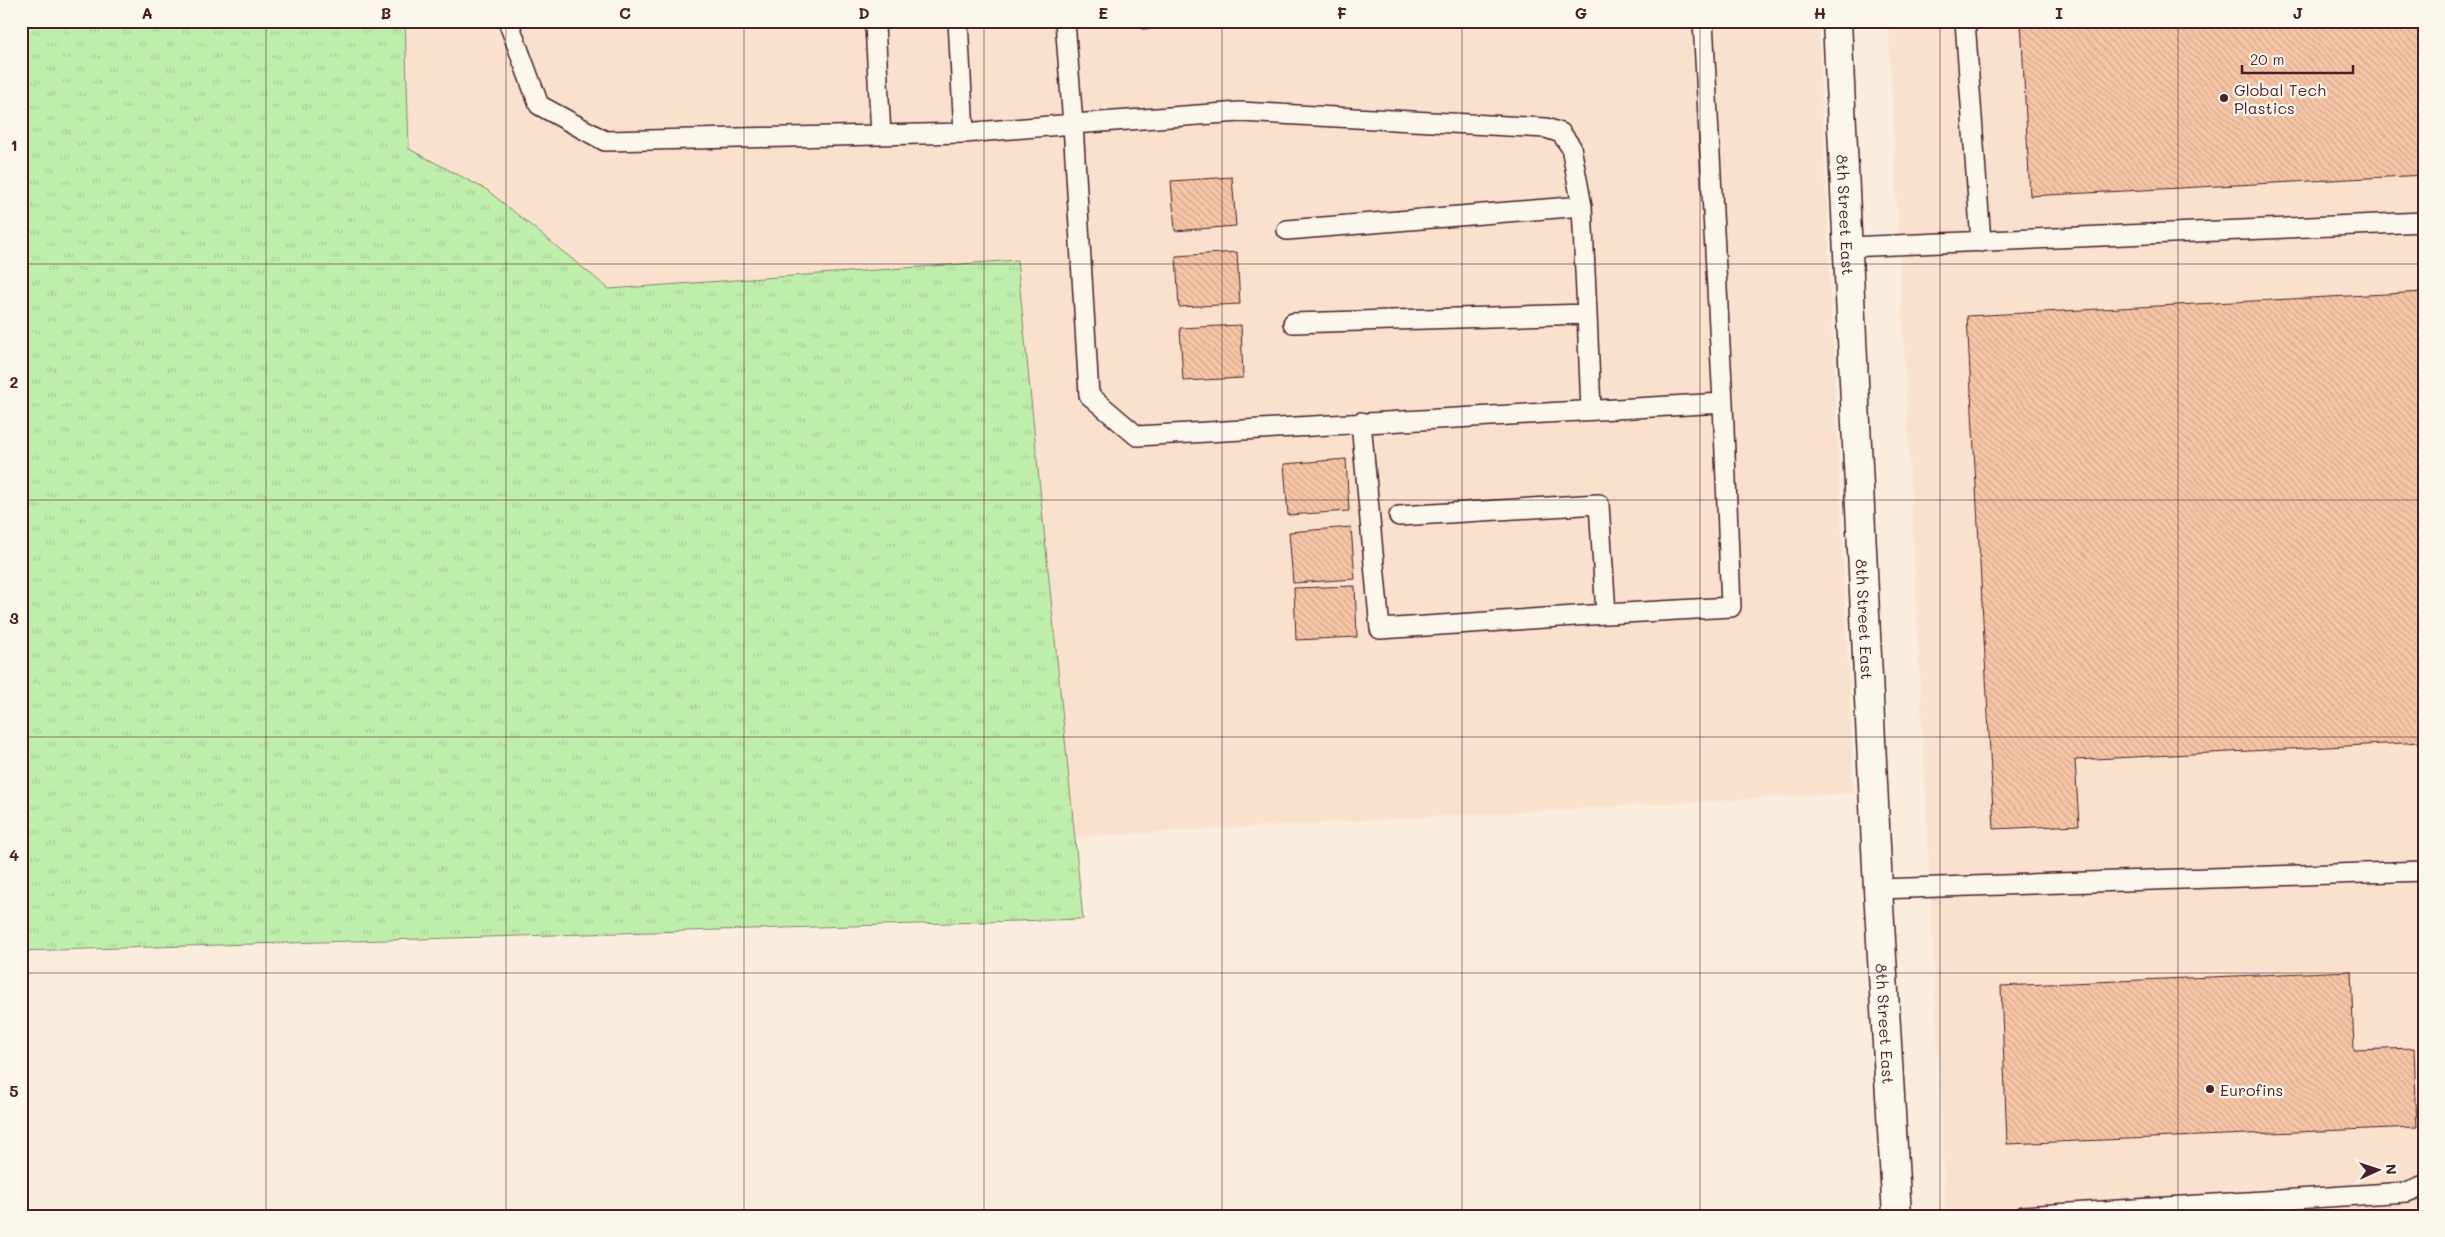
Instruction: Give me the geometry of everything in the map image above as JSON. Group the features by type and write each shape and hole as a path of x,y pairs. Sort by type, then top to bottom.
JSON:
{"street":[{"name":"8th Street East","path":"1837,21 1878,888 1898,1216"}],"lane":[{"path":"508,21 539,104 605,141 964,133 1240,112 1546,128 1561,133 1571,147 1582,206 1591,410"},
{"path":"958,21 964,133"},
{"path":"1065,21 1089,395 1137,436 1723,403"},
{"path":"1361,422 1380,629 1730,607 1723,403 1703,21"},
{"path":"1965,21 1981,242"},
{"path":"875,25 881,135"},
{"path":"1287,230 1582,206"},
{"path":"1848,248 2424,222"},
{"path":"1293,323 1587,314"},
{"path":"1399,516 1599,504 1606,614"},
{"path":"1878,888 2424,871"},
{"path":"2024,1216 2407,1192 2424,1185"}],"shaded area":[{"path":"405,21 1818,21 1854,793 1074,837 1017,260 609,289 487,190 409,149"},
{"path":"1888,21 2424,21 2424,1216 1946,1216"}],"green space":[{"path":"21,21 405,21 409,149 487,190 609,289 1017,260 1083,919 21,951"}],"building":[{"path":"592,21 651,21 592,24"},
{"path":"1141,21 1301,21 1142,29"},
{"name":"Global Tech Plastics","path":"2021,21 2424,21 2424,175 2030,196"},
{"path":"1232,177 1236,226 1175,231 1171,181"},
{"path":"1237,252 1240,304 1179,307 1176,256"},
{"path":"2424,292 2424,742 2075,760 2079,825 1994,829 1967,316"},
{"path":"1241,325 1243,378 1183,381 1180,328"},
{"path":"1346,459 1349,511 1288,515 1284,464"},
{"path":"1351,527 1355,579 1293,583 1289,532"},
{"path":"1355,586 1357,637 1296,640 1294,588"},
{"name":"Eurofins","path":"2351,971 2354,1050 2414,1048 2417,1127 2007,1144 2001,986"}],"place":[{"name":"Global Tech Plastics","path":"2224,98"},
{"name":"Eurofins","path":"2210,1089"}]}
